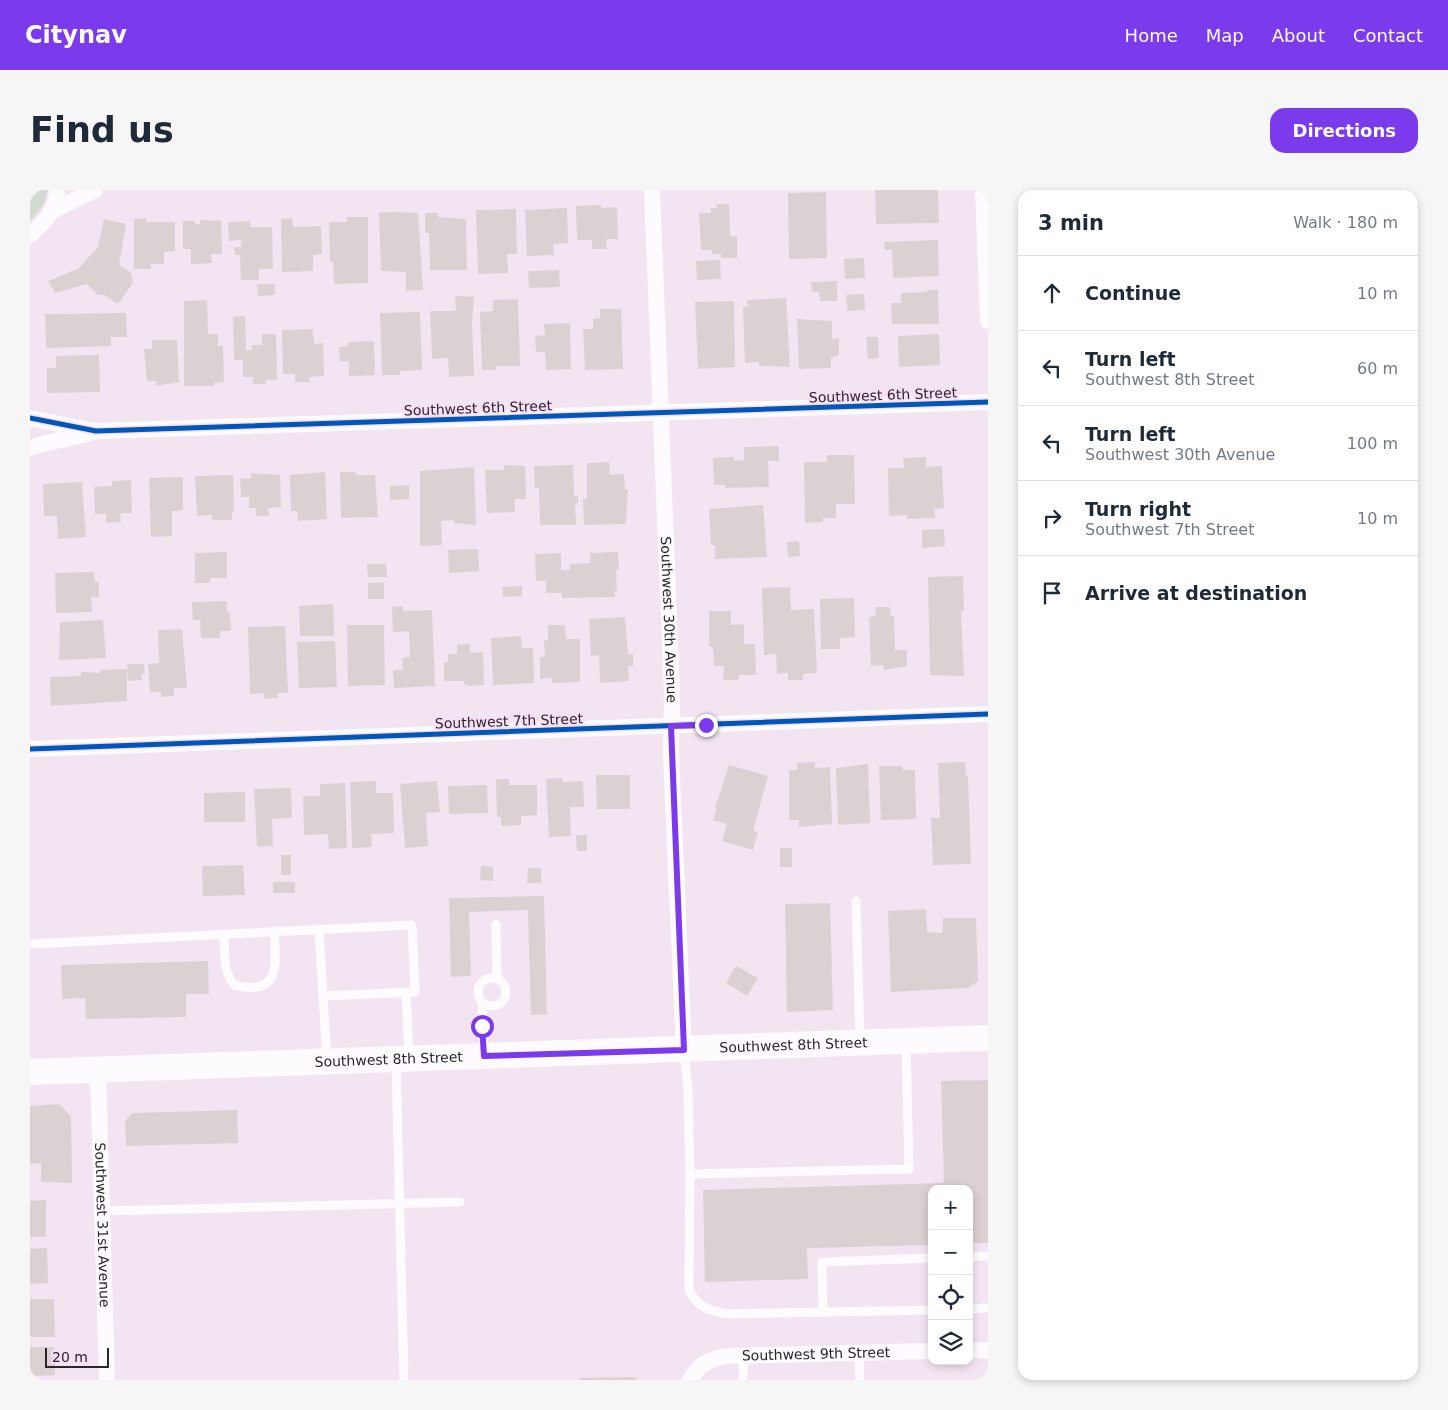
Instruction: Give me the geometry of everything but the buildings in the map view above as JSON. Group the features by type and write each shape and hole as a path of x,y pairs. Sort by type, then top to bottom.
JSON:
{"main road":[{"name":"Southwest 8th Street","path":"30,1072 988,1038"}],"street":[{"path":"30,235 42,225 52,211 57,190"},
{"path":"52,211 95,190"},
{"name":"Southwest 30th Avenue","path":"652,190 684,1050"},
{"path":"983,190 988,321"},
{"name":"Southwest 6th Street","path":"30,447 96,431 988,402"},
{"name":"Southwest 6th Street","path":"30,418 96,431"},
{"path":"30,422 33,432 30,447"},
{"name":"Southwest 7th Street","path":"30,748 988,714"},
{"name":"Southwest 31st Avenue","path":"98,1070 107,1380"},
{"path":"973,1350 988,1350"},
{"name":"Southwest 9th Street","path":"690,1380 701,1364 711,1359 743,1355 928,1351"}],"lane":[{"path":"856,901 860,1042"},
{"path":"30,944 412,925 415,992 323,996"},
{"path":"482,1002 490,1006 503,1002 506,988 497,978 496,925"},
{"path":"320,929 327,1062"},
{"path":"224,934 225,964 230,980 234,985 255,988 266,985 273,979 276,966 274,932"},
{"path":"484,1056 482,1002 478,994 480,984 487,978 497,978"},
{"path":"404,1380 400,1203 406,993"},
{"path":"690,1174 909,1169 906,1041"},
{"path":"684,1050 688,1088 690,1174 689,1290 694,1300 704,1309 728,1314 928,1310"},
{"path":"102,1211 460,1202"},
{"path":"973,1257 988,1256"},
{"path":"823,1312 822,1262 928,1258"},
{"path":"973,1309 988,1308"},
{"path":"859,1353 860,1380"},
{"path":"742,1380 743,1355"}],"shaded area":[{"path":"30,190 48,190 43,206 30,221"}],"cycle path":[{"path":"30,418 96,431 988,402"},
{"path":"30,749 988,714"}],"route":[{"path":"482,1026 484,1056 684,1050 671,726 706,725"}]}
